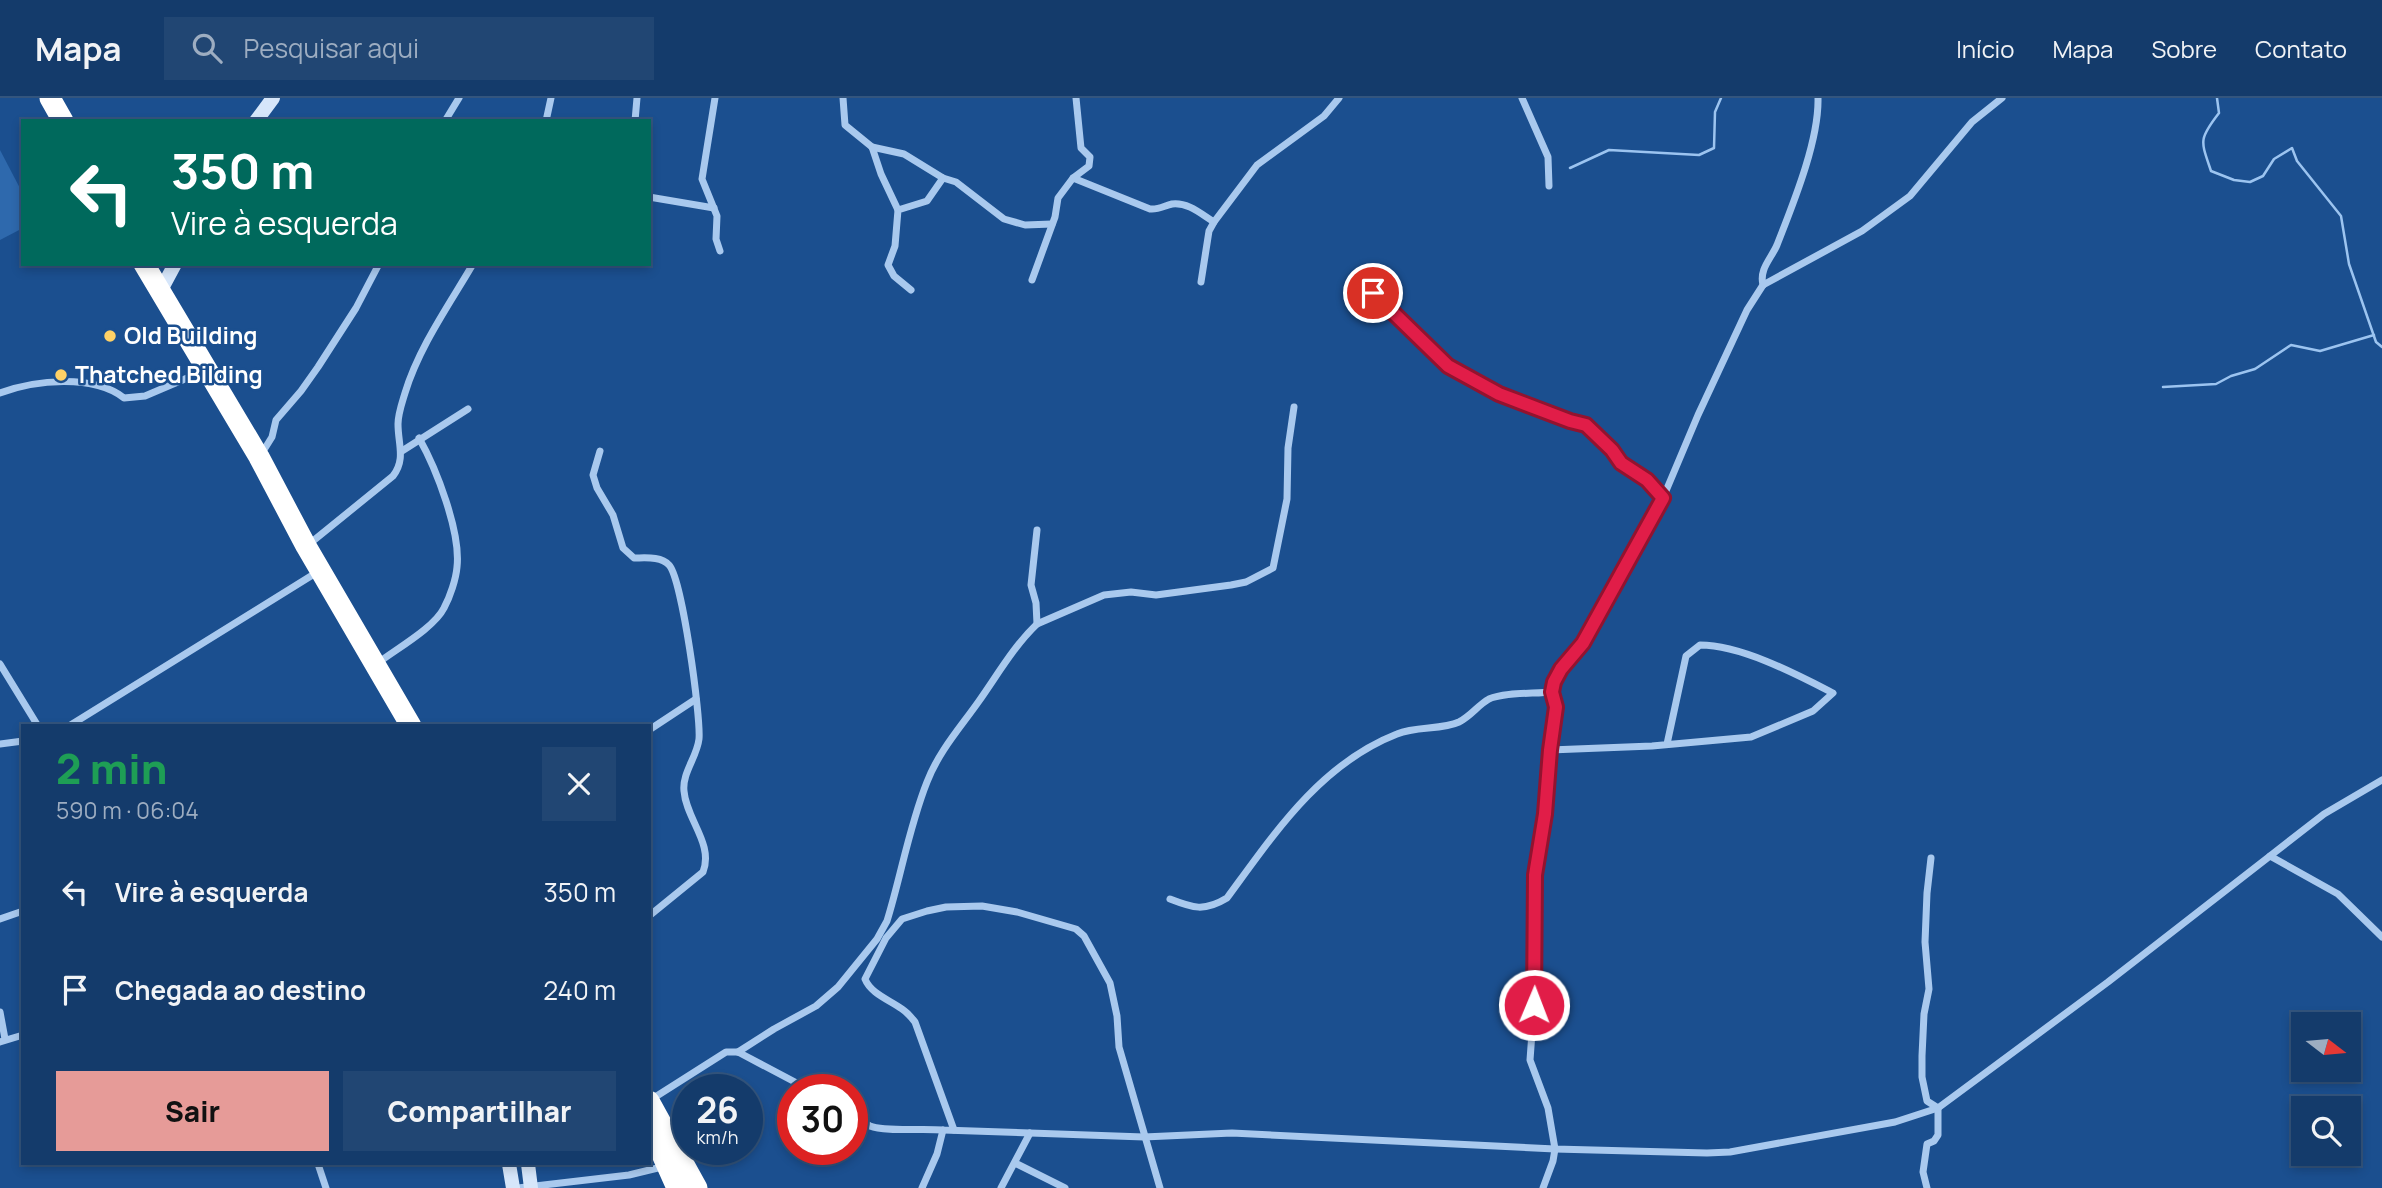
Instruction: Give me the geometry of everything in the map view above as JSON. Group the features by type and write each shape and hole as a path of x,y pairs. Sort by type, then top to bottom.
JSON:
{"highway":[{"path":"50,98 62,119"},
{"path":"145,266 259,457 319,571 407,724"},
{"path":"651,1105 697,1188"},
{"path":"651,1131 677,1188"}],"street":[{"path":"257,119 272,98"},
{"path":"446,119 459,98"},
{"path":"546,119 551,98"},
{"path":"635,119 637,98"},
{"path":"715,98 702,179 718,221 716,239 720,251"},
{"path":"843,98 845,125 873,147 904,153 943,178 956,182 1004,219 1025,225 1052,224"},
{"path":"1032,280 1052,224 1058,198 1073,178 1089,166 1090,157 1081,148 1076,98"},
{"path":"1201,282 1209,231 1214,222 1257,165 1324,116 1339,98"},
{"path":"1522,98 1548,157 1549,186"},
{"path":"1763,285 1762,271 1776,248 1804,171 1818,112 1818,98"},
{"path":"1543,1188 1555,1149 1548,1108 1530,1060 1534,1005 1535,875 1545,814 1556,707 1552,692 1558,675 1583,643 1663,498 1747,310 1763,285 1862,231 1910,196 1972,122 2002,98"},
{"path":"873,147 881,174 898,210 895,246 888,265 894,276 911,290"},
{"path":"898,210 927,201 943,178"},
{"path":"1073,178 1150,209 1184,204 1214,222"},
{"path":"651,197 714,208"},
{"path":"160,292 174,266"},
{"path":"259,457 272,437 276,420 318,368 356,308 378,266"},
{"path":"306,547 393,476 401,459 398,421 406,389 429,339 472,266"},
{"path":"1373,293 1448,366 1499,394 1586,425 1612,450 1621,463 1647,480 1663,498"},
{"path":"0,393 22,385 58,382 113,390 124,398 145,396 207,370"},
{"path":"738,1052 816,1006 838,987 877,939 887,921 920,803 936,762 949,739 1017,645 1037,624 1104,595 1131,592 1156,595 1231,585 1246,582 1273,568 1287,499 1288,448 1294,407"},
{"path":"401,451 468,409"},
{"path":"374,665 431,624 441,612 457,568 457,548 451,521 435,469 419,438"},
{"path":"600,451 593,475 597,488 613,515 624,548 634,558 660,559 674,570 682,604 695,699 699,742 683,786 685,805 707,853 707,862 703,872 651,914"},
{"path":"1037,530 1031,585 1036,603 1037,624"},
{"path":"72,724 319,571"},
{"path":"1550,750 1667,744 1751,737 1813,710 1833,693 1735,649 1700,645 1686,656 1667,744"},
{"path":"0,664 37,724"},
{"path":"1170,899 1192,908 1214,906 1227,898 1280,824 1352,757 1396,734 1459,722 1482,704 1498,696 1552,692"},
{"path":"651,729 695,699"},
{"path":"0,744 21,741"},
{"path":"868,1125 1144,1137 1232,1133 1555,1149 1727,1152 1895,1122 1938,1108 2108,982 2324,814 2382,780"},
{"path":"2270,856 2338,894 2382,937"},
{"path":"1931,858 1926,942 1929,989 1924,1014 1922,1077 1927,1101 1938,1108"},
{"path":"954,1130 915,1022 904,1010 868,986 865,979 887,938 902,919 946,907 982,906 1017,912 1076,929 1084,936 1110,983 1117,1016 1119,1047 1160,1188"},
{"path":"0,919 21,912"},
{"path":"0,1012 2,1040 21,1035"},
{"path":"651,1100 726,1052 738,1052 780,1074"},
{"path":"1927,1188 1923,1172 1927,1144 1934,1141 1937,1135 1938,1108"},
{"path":"922,1188 937,1154 943,1130"},
{"path":"1001,1188 1030,1133"},
{"path":"1015,1163 1065,1188"},
{"path":"318,1165 326,1188"},
{"path":"510,1165 523,1188"},
{"path":"523,1188 528,1165"},
{"path":"523,1188 643,1172 666,1166"}],"shaded area":[{"path":"0,150 21,190 21,229 0,240"}],"waterway":[{"path":"1570,168 1609,150 1699,155 1714,148 1715,112 1721,98"},
{"path":"2217,98 2219,113 2207,129 2203,141 2211,171 2234,180 2250,182 2263,176 2274,159 2292,148 2297,161 2341,216 2349,264 2376,342 2382,347"},
{"path":"2163,387 2216,384 2255,369 2291,345 2320,351 2374,335"}],"place":[{"name":"Old Building","path":"110,336"},
{"name":"Thatched Bilding","path":"61,375"}],"route":[{"path":"1373,293 1448,366 1499,394 1586,425 1612,450 1621,463 1647,480 1663,498 1583,643 1561,669 1554,682 1552,692 1556,707 1545,814 1535,875 1534,1005"}]}
